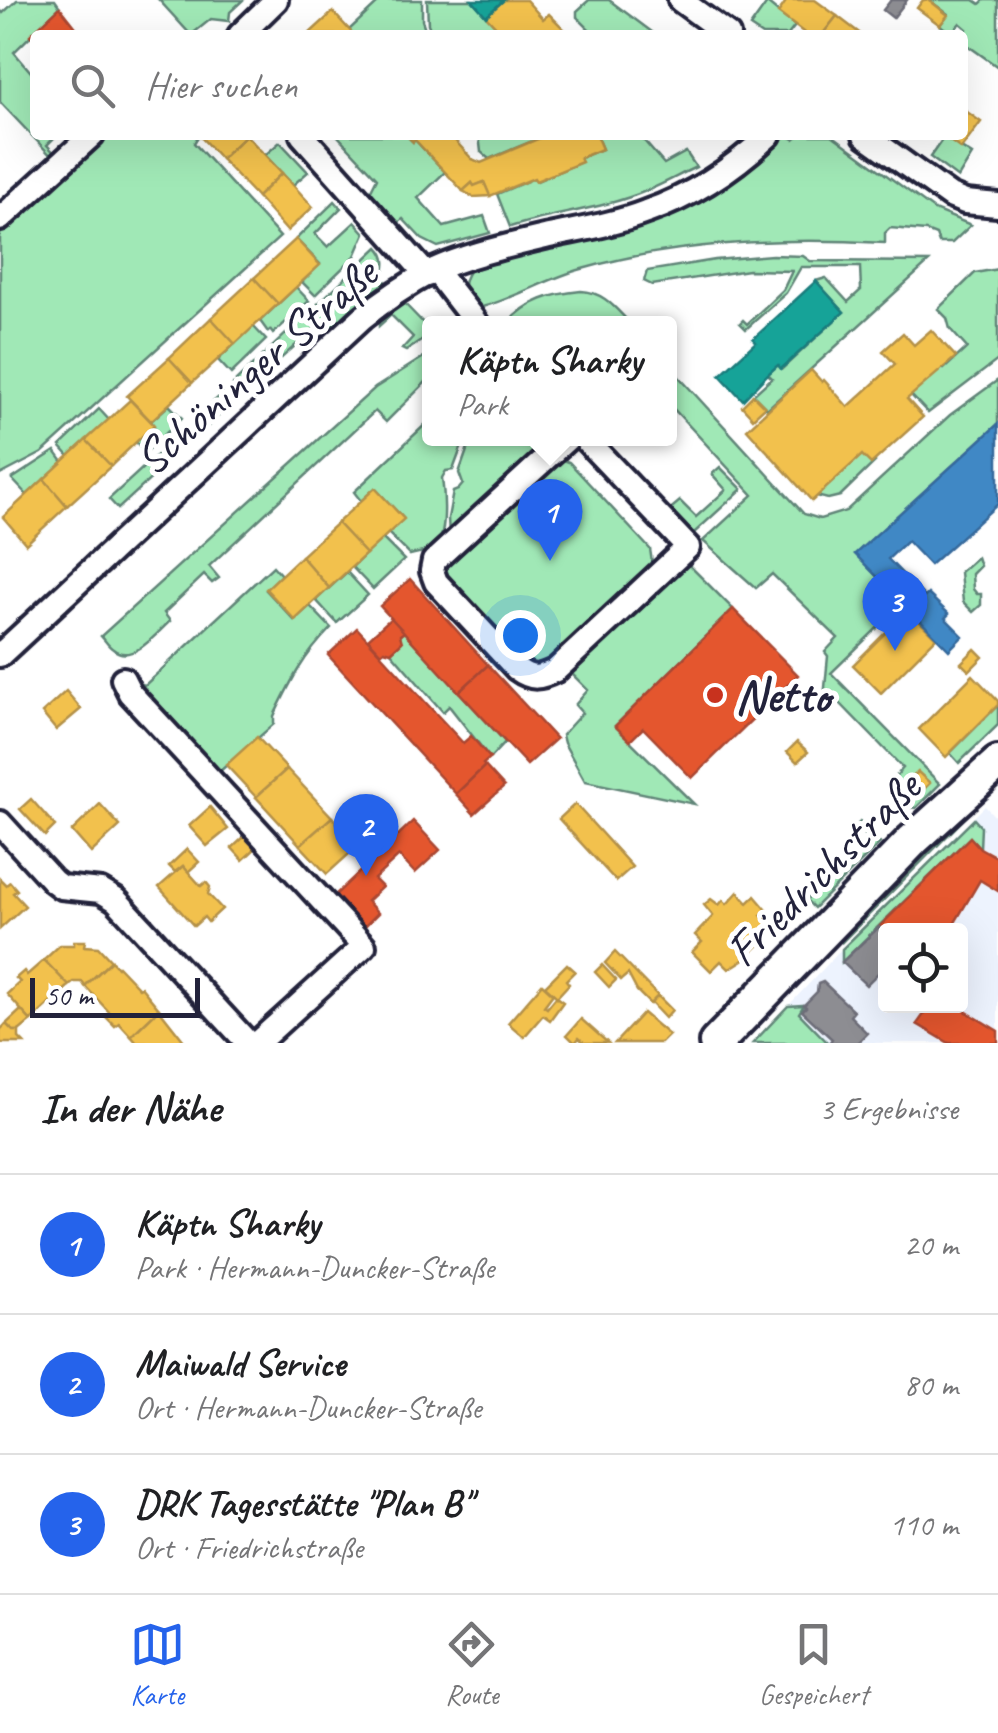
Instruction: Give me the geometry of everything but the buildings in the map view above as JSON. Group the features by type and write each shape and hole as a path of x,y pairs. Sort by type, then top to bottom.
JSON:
{"street":[{"path":"245,30 276,0"},
{"path":"680,0 721,30"},
{"path":"0,219 87,140"},
{"path":"307,140 470,316"},
{"name":"Schöninger Straße","path":"0,655 362,318 401,288 430,272 503,247 648,212 712,180 763,140"},
{"path":"872,140 950,196 964,202 998,205"},
{"path":"559,446 434,561 432,571 436,582 529,678 542,678 556,670 688,547 592,446"},
{"path":"123,679 130,693 364,946 258,1043"},
{"name":"Friedrichstraße","path":"716,1043 914,840 998,763"},
{"path":"0,822 53,881 61,886 101,891 116,900 248,1043"}],"shaded area":[{"path":"985,806 998,820 998,1043 753,1043"}],"green space":[{"path":"17,0 55,0 60,7 36,30 30,30 30,36 14,52 30,71 30,134 0,102 0,10 3,13"},
{"path":"159,0 243,0 230,12 229,21 211,19 197,30 186,30"},
{"path":"381,0 422,0 425,30 349,30"},
{"path":"427,0 472,0 499,30 431,30"},
{"path":"589,0 609,0 649,30 590,30 577,17 577,11"},
{"path":"929,0 974,0 980,4 984,0 998,0 998,67 968,46 968,30 960,23 954,30 940,25 948,14"},
{"path":"767,3 795,26 792,30 750,27"},
{"path":"36,140 52,140 47,145 59,158 56,161"},
{"path":"103,140 196,140 194,143 280,237 42,453 0,475 0,234"},
{"path":"342,140 415,140 445,172 418,198 444,227 484,216 490,233 438,247 422,239 403,219 397,224 369,194 377,178"},
{"path":"480,140 535,140 489,159 481,152"},
{"path":"598,140 643,140 664,164 686,152 696,167 630,197 510,227 497,194 534,178 537,181 602,149"},
{"path":"781,140 839,140 934,210 971,225 952,243 939,243 936,235 926,231 890,228 885,233 885,243 771,241 656,252 569,273 482,307 475,306 466,293 464,285 469,271 659,219 713,192"},
{"path":"942,140 949,140 972,155 958,178 930,157"},
{"path":"280,142 308,172 293,185 265,155"},
{"path":"335,201 341,208 315,234 328,247 355,222 365,233 355,256 315,295 302,282 320,264 296,239"},
{"path":"378,247 385,262 382,279 387,282 381,290 331,332 318,325 245,391 236,381"},
{"path":"772,255 803,256 810,261 929,262 767,409 753,395 772,378 768,374 778,365 782,369 844,312 816,281 826,278 848,302 861,290 860,267 801,267 786,293 746,329 740,323 743,320 747,324 783,290 792,271 748,270 652,285 644,281 647,271"},
{"path":"998,269 998,360 928,413 911,395 967,348 938,309 975,273"},
{"path":"296,287 309,301 273,334 268,332 260,321"},
{"path":"589,292 603,298 623,316 516,316 541,300"},
{"path":"403,302 422,322 422,340 406,351 402,349 413,337 391,315 379,326 379,319"},
{"path":"253,326 266,340 231,374 218,360"},
{"path":"422,358 422,386 386,422 375,411 209,566 219,578 212,583 204,575 164,613 170,621 136,650 120,653 108,645 101,636 375,388"},
{"path":"677,375 804,514 820,519 846,511 950,415 998,380 998,424 855,554 903,603 831,673 940,784 916,808 909,807 892,791 896,787 891,782 903,768 837,700 825,712 823,709 828,656 825,652 838,638 772,574 756,588 703,541 753,495 677,413"},
{"path":"233,385 241,394 204,430 193,419"},
{"path":"169,405 182,418 145,453 136,442"},
{"path":"99,409 109,420 69,456 60,446"},
{"path":"422,428 422,446 462,446 453,470 446,471 442,478 444,515 441,535 432,549 410,555 388,533 403,518 375,488 361,501 354,492"},
{"path":"182,432 185,435 150,467 156,474 118,509 109,499"},
{"path":"469,446 547,446 449,535 453,492 463,484 459,473"},
{"path":"55,451 63,462 27,495 12,479"},
{"path":"864,451 875,462 840,496 828,499 812,495"},
{"path":"558,458 569,462 650,549 653,569 547,666 527,665 448,580 445,564"},
{"path":"720,467 742,489 694,533 686,530 668,511 680,501 696,517 726,490 712,474"},
{"path":"382,538 404,560 373,589 352,567"},
{"path":"977,557 980,566 972,574 973,589 981,594 981,605 973,612 963,602 960,572"},
{"path":"686,562 733,609 615,726 694,804 585,781 562,735 582,713 575,705 588,690 566,668"},
{"path":"273,566 281,575 266,590 294,620 310,606 331,628 298,669 274,716 274,724 219,772 140,688"},
{"path":"347,572 368,595 337,623 316,600"},
{"path":"404,632 505,742 490,758 449,706 443,712 391,652"},
{"path":"998,705 998,725 959,763 950,753"},
{"path":"964,812 968,815 842,942 840,936"},
{"path":"974,819 981,827 980,848 970,837 842,962 842,949"},
{"path":"860,822 880,843 814,908 806,900 868,838 857,825"},
{"path":"804,1005 799,1013 828,1043 753,1043 788,1006"}],"place":[{"name":"Käptn Sharky","path":"550,561"},
{"name":"DRK Tagesstätte \"Plan B\"","path":"895,651"},
{"name":"Netto","path":"715,695"},
{"name":"Maiwald Service","path":"366,876"}]}
